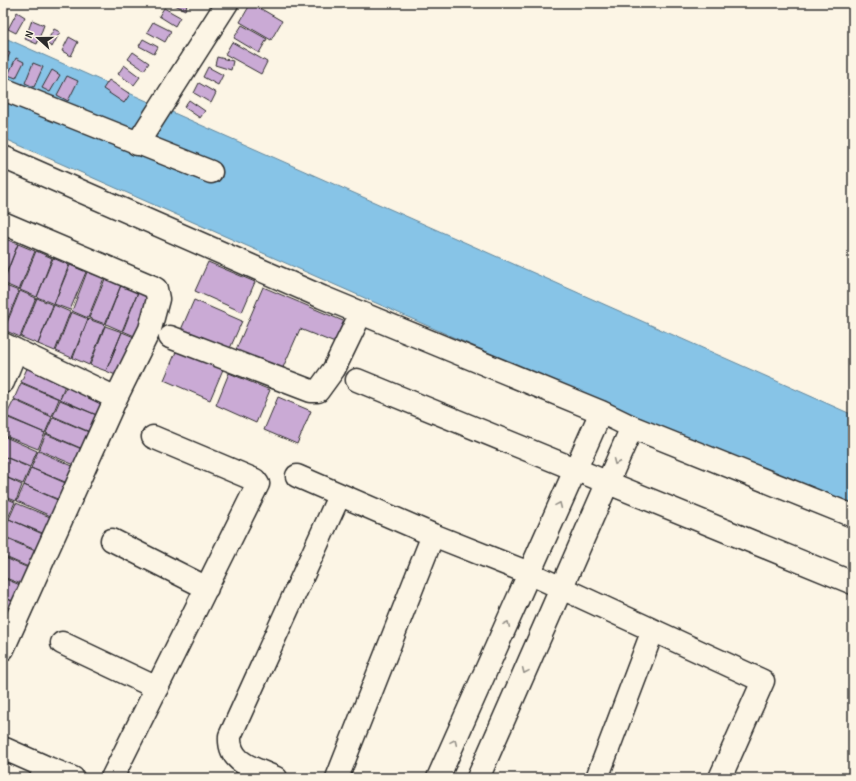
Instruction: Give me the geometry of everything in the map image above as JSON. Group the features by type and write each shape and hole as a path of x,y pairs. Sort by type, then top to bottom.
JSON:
{"street":[{"path":"137,144 228,3"},
{"path":"3,89 137,144 211,172"},
{"path":"3,157 361,313 853,516"},
{"path":"3,224 156,289 158,300 150,329 116,398 3,649"},
{"path":"170,337 311,391 318,392 334,369 361,313"},
{"path":"3,382 10,347 116,398"},
{"path":"357,380 853,583"},
{"path":"438,778 601,412"},
{"path":"478,778 632,426"},
{"path":"112,778 258,484 257,481 153,437"},
{"path":"297,476 339,496 433,535 529,572 763,681 720,778"},
{"path":"276,778 235,758 230,750 230,736 339,496"},
{"path":"337,778 433,535"},
{"path":"112,540 207,588"},
{"path":"597,778 653,630"},
{"path":"62,643 157,688"},
{"path":"4,749 44,773 73,778"}],"water":[{"path":"3,37 853,415 853,514 3,138"}],"building":[{"path":"135,3 143,3 140,7"},
{"path":"171,3 188,3 185,10"},
{"path":"251,3 282,21 271,40 240,22"},
{"path":"3,6 8,9 3,20"},
{"path":"164,8 180,17 175,26 159,16"},
{"path":"17,12 25,17 16,33 8,29"},
{"path":"32,20 44,25 37,44 25,39"},
{"path":"153,22 171,31 165,42 147,32"},
{"path":"242,25 267,39 259,53 234,38"},
{"path":"54,29 60,32 52,47 46,43"},
{"path":"69,37 78,42 71,56 62,51"},
{"path":"143,39 158,47 154,54 139,46"},
{"path":"232,42 267,62 261,74 225,54"},
{"path":"3,50 10,53 3,69"},
{"path":"133,52 149,63 144,70 128,59"},
{"path":"217,57 233,61 231,70 215,65"},
{"path":"16,58 24,62 16,78 8,75"},
{"path":"33,63 43,67 34,87 25,83"},
{"path":"124,65 140,77 134,85 118,74"},
{"path":"208,67 223,75 218,85 203,77"},
{"path":"52,70 60,75 50,92 42,88"},
{"path":"67,76 78,81 68,101 57,95"},
{"path":"109,80 130,94 124,103 103,89"},
{"path":"199,83 216,93 211,103 194,93"},
{"path":"189,100 205,111 200,118 184,107"},
{"path":"3,238 18,244 3,281"},
{"path":"18,244 35,251 19,290 3,283"},
{"path":"36,251 52,258 37,297 20,290"},
{"path":"53,258 69,265 54,304 37,297"},
{"path":"208,262 255,282 242,312 195,291"},
{"path":"70,265 86,272 70,310 54,304"},
{"path":"87,272 104,278 88,318 72,311"},
{"path":"105,279 121,285 105,324 89,318"},
{"path":"3,285 19,291 3,330"},
{"path":"121,285 138,292 122,331 106,324"},
{"path":"263,287 355,326 345,347 300,329 281,372 235,352"},
{"path":"20,291 36,298 20,337 4,330"},
{"path":"138,292 155,299 139,338 123,331"},
{"path":"37,298 53,305 38,344 21,337"},
{"path":"194,300 242,321 228,353 180,332"},
{"path":"54,305 70,312 55,351 38,344"},
{"path":"71,312 88,319 72,358 56,351"},
{"path":"88,319 105,325 89,365 73,358"},
{"path":"105,326 122,332 106,371 90,365"},
{"path":"122,332 139,339 123,378 106,371"},
{"path":"178,347 224,367 210,400 164,380"},
{"path":"28,366 66,382 60,399 21,382"},
{"path":"229,373 270,390 256,423 216,405"},
{"path":"21,383 59,399 52,416 14,399"},
{"path":"68,383 106,399 99,416 60,399"},
{"path":"278,397 311,411 297,444 264,430"},
{"path":"14,400 52,417 45,433 6,416"},
{"path":"60,400 99,416 92,433 53,416"},
{"path":"6,417 45,433 38,449 3,435 3,424"},
{"path":"53,417 91,433 85,450 46,433"},
{"path":"46,434 84,450 77,466 39,450"},
{"path":"3,436 37,451 30,467 3,456"},
{"path":"38,451 77,468 70,484 31,468"},
{"path":"3,456 30,468 23,484 3,476"},
{"path":"31,468 70,485 62,501 24,485"},
{"path":"3,476 22,485 16,501 3,496"},
{"path":"24,485 62,502 55,518 17,501"},
{"path":"3,497 15,502 8,518 3,516"},
{"path":"16,503 55,519 47,535 9,519"},
{"path":"3,517 8,519 3,530"},
{"path":"9,519 47,536 40,552 3,536"},
{"path":"3,537 40,553 33,569 3,556"},
{"path":"3,557 33,570 26,586 3,577"},
{"path":"3,578 25,587 18,603 3,597"},
{"path":"3,597 18,604 11,620 3,617"}]}
